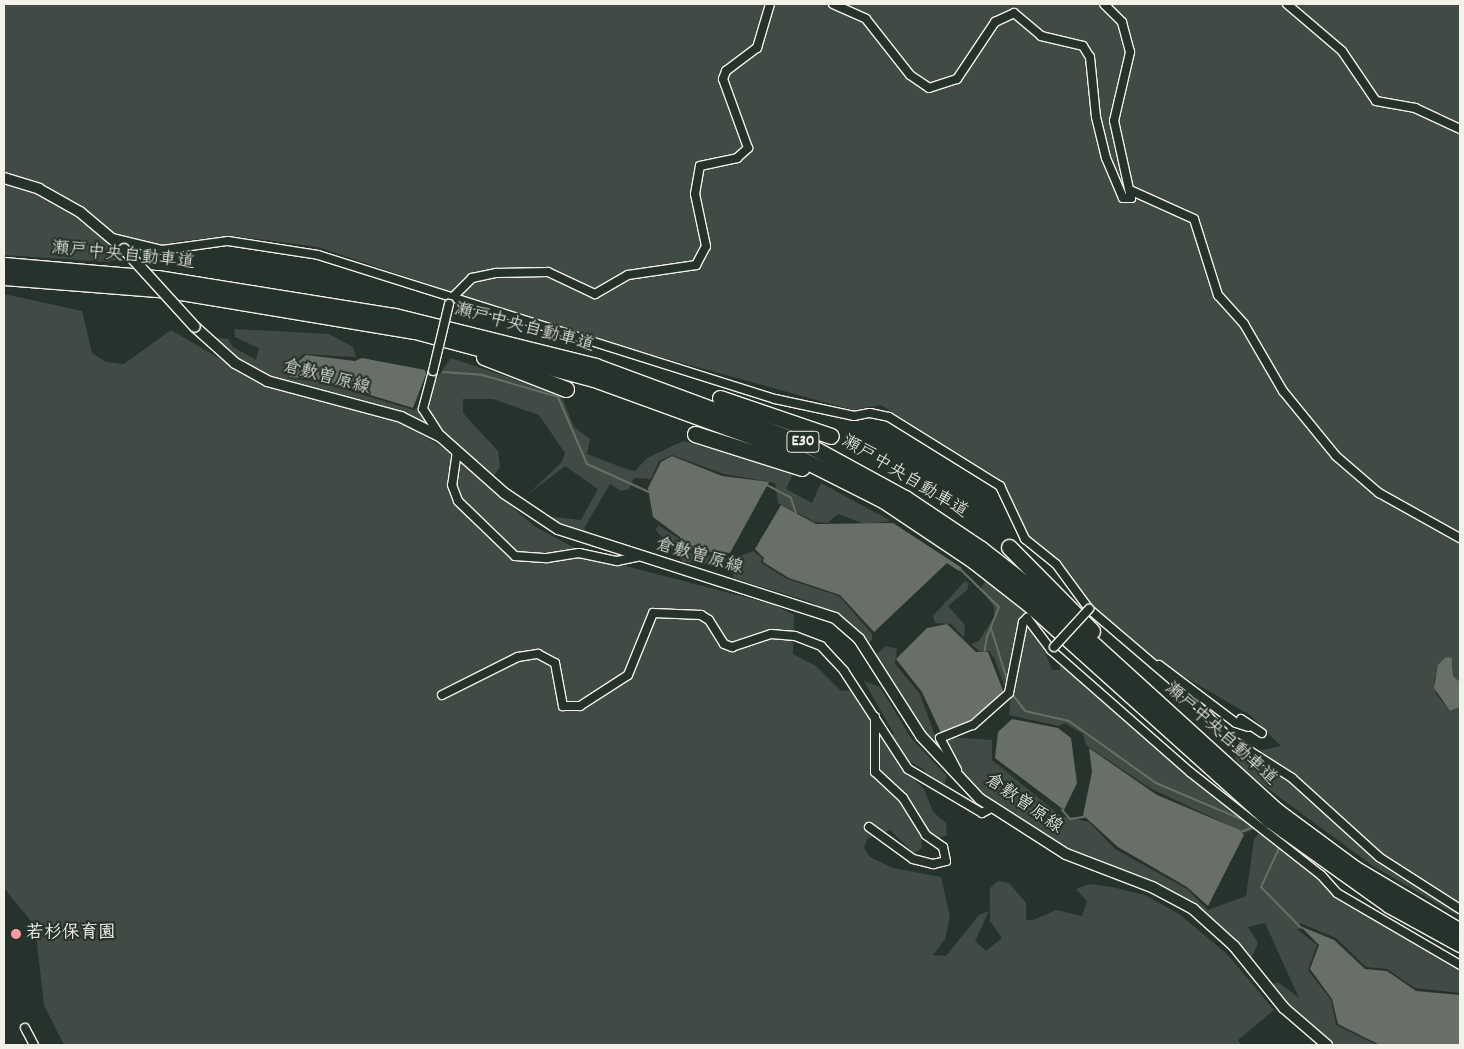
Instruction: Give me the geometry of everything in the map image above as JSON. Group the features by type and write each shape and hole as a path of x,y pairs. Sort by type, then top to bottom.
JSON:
{"highway":[{"name":"瀬戸中央自動車道","path":"4,265 157,278 301,298 455,330 595,366 747,419 835,458 891,489 1000,563 1136,684 1206,750 1316,842 1460,931"},
{"name":"瀬戸中央自動車道","path":"4,276 222,297 415,331 594,378 724,424 821,466 908,515 1030,605 1270,820 1381,899 1460,944"},
{"path":"415,331 566,388"},
{"path":"595,366 688,388 831,436"},
{"path":"695,434 753,449 908,515"},
{"path":"1008,547 1117,656 1136,684"}],"street":[{"path":"441,437 423,409 450,301 472,278 496,273 548,272 595,294 628,275 696,265 706,246 695,194 700,166 737,158 748,148 723,79 726,71 756,48 770,4"},
{"path":"834,4 866,20 910,75 929,88 957,79 995,22 1014,13 1041,36 1083,46 1090,56 1094,109 1106,158 1124,198 1131,198 1132,191 1114,121 1130,52 1122,22 1104,4"},
{"path":"1287,4 1342,51 1376,101 1415,108 1460,129"},
{"name":"倉敷曽原線","path":"4,178 58,199 112,238 195,327 235,363 267,381 401,417 441,437 549,524 636,557 835,618 859,639 912,724 959,780 991,808 1066,854 1152,887 1193,909 1234,946 1284,1008 1327,1045"},
{"path":"1132,191 1194,219 1218,295 1244,324 1283,391 1336,456 1379,493 1460,538"},
{"path":"112,238 162,250 228,241 300,251 450,301 775,399 854,416 870,413 889,417 1000,486 1019,531 1056,564 1089,609 1237,745 1292,778 1379,857 1460,909"},
{"path":"457,451 452,484 458,501 515,556 547,558 579,553 617,562 636,557"},
{"path":"1052,648 1089,609"},
{"path":"442,695 518,657 538,654 555,664 563,706 580,706 628,675 653,613 691,614 710,620 718,638 732,647 770,634 814,642 844,670 908,770 982,813 991,808"},
{"path":"959,780 940,738 973,725 1009,693 1020,628 1027,618 1052,648 1190,772 1321,874 1337,893 1460,965"},
{"path":"1146,660 1198,692 1236,723 1262,733"},
{"path":"869,827 913,859 932,864 946,861 943,847 926,835 903,798 875,772 875,717"},
{"path":"1241,719 1248,727"},
{"path":"25,1028 34,1045"}],"shaded area":[{"path":"4,4 1460,4 1460,682 1453,676 1453,661 1446,657 1434,680 1436,694 1450,711 1460,707 1460,917 1373,866 1244,771 1234,756 1281,746 1250,715 1142,652 1095,610 1052,556 1024,533 998,478 881,405 853,410 570,332 318,247 234,236 179,241 108,262 4,255"},
{"path":"4,294 82,311 92,353 106,362 124,364 171,330 263,384 397,420 450,452 534,526 591,557 772,604 794,615 793,654 816,666 841,691 853,690 871,717 871,729 880,737 894,734 864,681 880,687 911,738 947,776 945,783 933,785 923,769 905,759 901,767 924,789 933,812 946,823 947,835 936,839 921,837 922,848 914,853 890,830 867,839 864,848 870,857 893,868 941,877 950,917 945,939 933,955 946,956 979,915 989,911 975,941 986,951 1002,938 990,921 990,888 998,881 1009,883 1026,903 1026,920 1033,920 1056,910 1082,916 1087,901 1076,889 1090,884 1112,887 1145,895 1179,914 1227,954 1274,1010 1238,1040 1241,1045 64,1045 44,1005 35,926 4,888"},
{"path":"234,329 329,334 353,347 356,357 304,354 291,364 288,378 320,382 414,410 420,404 429,425 398,411 270,378 231,355 212,337 228,339 233,347 256,360 259,348 235,337"},
{"path":"306,355 355,361 362,358 425,370 426,374 413,408 321,380 289,377 291,368"},
{"path":"451,358 561,395 574,427 590,439 587,454 629,470 635,471 647,458 683,441 794,472 786,489 812,503 821,483 891,521 865,524 838,514 827,523 815,522 778,503 775,483 724,474 672,455 659,461 651,479 634,478 629,489 621,491 610,484 584,528 590,537 575,532 542,516 581,520 598,489 565,466 527,495 562,462 565,453 539,415 493,399 463,399 463,413 498,451 500,467 493,477 446,436 429,414 431,387"},
{"path":"672,456 722,476 769,482 730,553 684,550 680,537 653,517 648,488 661,462"},
{"path":"781,505 816,524 893,523 962,568 959,571 947,563 874,632 840,595 789,578 763,562 764,558 755,549"},
{"path":"659,526 678,538 684,552 732,559 753,551 762,558 761,563 787,579 839,596 872,634 872,640 868,644 814,603 734,578 731,569 724,566 683,562 655,529"},
{"path":"965,581 969,583 967,590 948,606 965,625 964,637 951,624 935,623 933,616"},
{"path":"985,581 1027,611 1029,625 1041,641 1052,670 1060,670 1060,661 1255,829 1245,833 1150,788 1086,745 1083,734 1065,723 1059,726 1009,715 1010,702 995,660 989,651 980,652 971,644 979,641 994,617 994,607 981,589"},
{"path":"947,624 976,652 988,652 1004,693 965,724 942,735 922,692 896,659 927,628"},
{"path":"886,646 897,649 895,664 920,694 935,736 992,740 992,760 1061,816 1089,822 1115,849 1187,889 1208,910 1246,896 1254,839 1260,832 1322,878 1336,895 1460,967 1460,993 1415,988 1387,969 1366,967 1336,938 1300,923 1298,930 1317,945 1308,970 1331,1000 1336,1025 1377,1045 1336,1045 1293,1010 1273,984 1278,982 1299,998 1265,923 1248,927 1258,943 1251,959 1205,914 1177,895 1055,844 994,806 917,724 876,655"},
{"path":"1446,657 1452,658 1453,676 1460,682 1460,707 1450,711 1434,688 1438,665"},
{"path":"1012,719 1058,728 1071,738 1077,783 1064,810 995,758 998,732"},
{"path":"1089,748 1157,795 1240,830 1244,835 1208,906 1187,887 1118,847 1083,815 1092,772"},
{"path":"1300,926 1334,940 1365,969 1387,971 1416,991 1460,995 1460,1045 1380,1045 1338,1024 1332,999 1310,969 1319,945"}],"waterway":[{"path":"443,372 482,375 558,397 587,464 649,492"},
{"path":"767,485 791,498 797,516"},
{"path":"960,569 999,607 987,636 984,656"},
{"path":"991,628 1008,683"},
{"path":"1013,695 1025,711 1069,721 1156,783 1248,822"},
{"path":"1062,810 1070,819 1088,816"},
{"path":"1241,832 1255,826"},
{"path":"1280,846 1261,887 1301,928"}],"place":[{"name":"若杉保育園","path":"16,934"}]}
